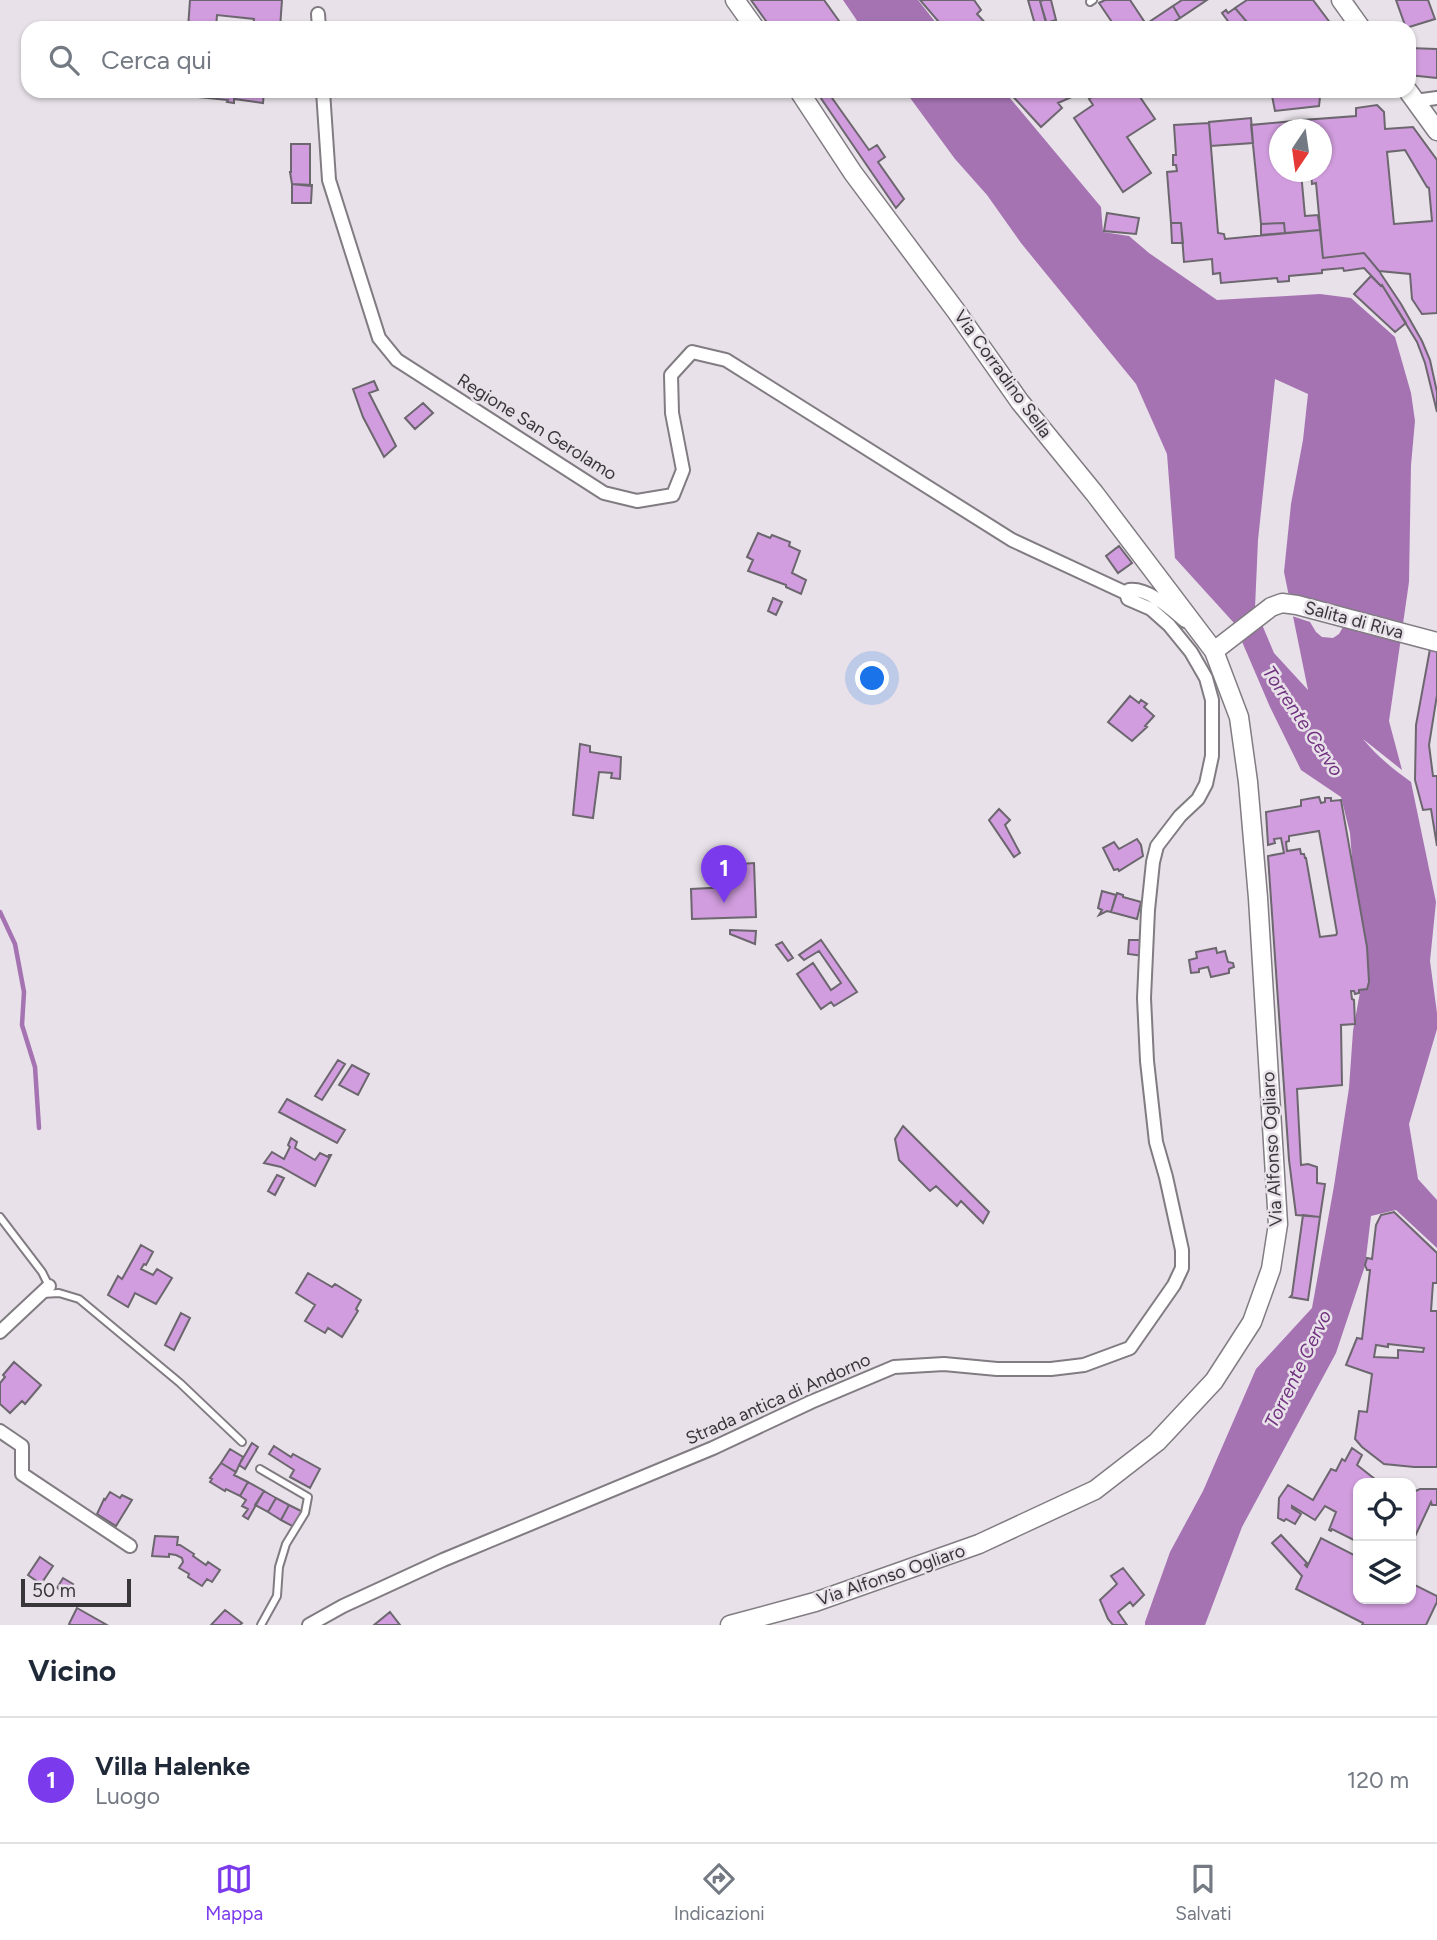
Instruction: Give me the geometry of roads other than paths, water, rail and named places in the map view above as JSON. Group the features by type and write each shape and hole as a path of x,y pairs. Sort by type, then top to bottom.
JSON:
{"main road":[{"path":"735,0 750,21"},
{"path":"1341,0 1356,21"},
{"name":"Via Corradino Sella","path":"804,98 853,173 1020,402 1095,494 1200,633 1220,647"},
{"path":"1412,98 1437,131"},
{"name":"Salita di Riva","path":"1220,647 1271,607 1282,603 1435,642"},
{"name":"Via Alfonso Ogliaro","path":"730,1625 816,1602 979,1544 1095,1490 1157,1442 1205,1391 1252,1322 1271,1269 1278,1224 1258,898 1248,782 1239,717 1220,647"}],"street":[{"path":"318,14 318,21"},
{"path":"1416,96 1437,98"},
{"name":"Regione San Gerolamo","path":"323,98 329,180 379,338 397,360 592,485 604,492 638,501 673,495 683,470 672,413 670,375 692,352 726,360 1012,540 1131,598"},
{"path":"1131,598 1129,590 1135,589 1147,594 1200,633"},
{"name":"Strada antica di Andorno","path":"309,1625 343,1606 443,1560 713,1448 894,1367 944,1364 998,1369 1038,1369 1084,1365 1130,1348 1168,1294 1182,1268 1182,1250 1156,1142 1147,1061 1144,998 1153,862 1157,846 1180,816 1198,799 1206,784 1212,756 1212,700 1206,678 1191,652 1169,625 1151,609 1131,598"},
{"path":"0,1332 44,1290"},
{"path":"0,1430 22,1446 22,1474 130,1546"}],"lane":[{"path":"0,1217 42,1272 44,1290 79,1299 180,1383 242,1442"},
{"path":"260,1469 308,1497 305,1513 286,1544 279,1567 277,1596 261,1625"}],"water":[{"path":"843,0 918,0 935,21 857,21"},
{"name":"Torrente Cervo","path":"910,98 1010,98 1101,207 1103,232 1129,236 1217,300 1320,294 1351,298 1395,337 1411,393 1415,421 1411,465 1409,582 1389,721 1402,770 1363,739 1411,782 1436,902 1430,961 1437,1029 1409,1124 1418,1179 1437,1200 1437,1248 1396,1210 1371,1216 1365,1266 1336,1353 1242,1527 1205,1625 1145,1625 1145,1622 1170,1552 1203,1491 1256,1369 1312,1308 1334,1186 1349,1088 1353,1031 1365,964 1350,833 1341,797 1301,770 1234,623 1175,558 1167,454 1136,384 1021,243 987,195 955,159","holes":["1275,379 1308,394 1291,504 1284,572 1308,690 1274,653 1255,608 1258,540"]}],"waterway":[{"path":"0,912 15,944 24,992 22,1025 35,1067 39,1128"}],"place":[{"name":"Villa Halenke","path":"724,903"}]}
